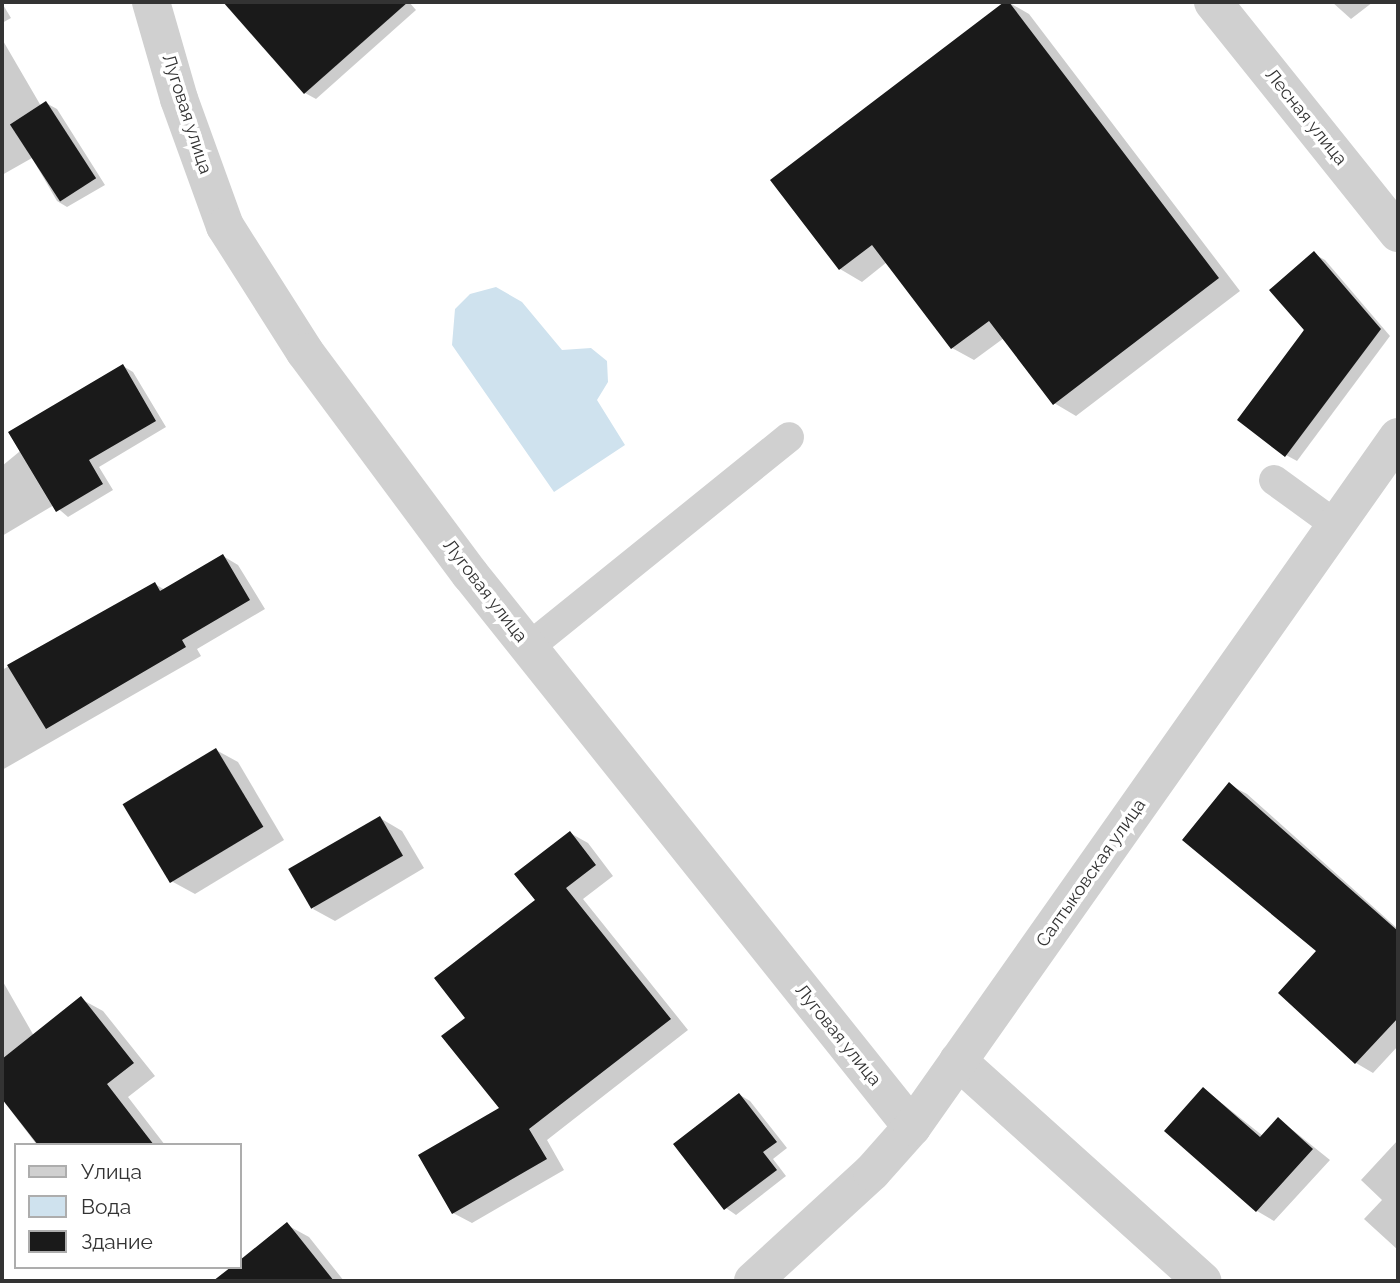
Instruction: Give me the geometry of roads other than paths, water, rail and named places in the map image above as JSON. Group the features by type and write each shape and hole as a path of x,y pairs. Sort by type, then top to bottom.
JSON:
{"street":[{"name":"Луговая улица","path":"151,2 179,99 225,226 304,352 529,647 912,1127"},
{"name":"Лесная улица","path":"1213,2 1398,233"},
{"name":"Салтыковская улица","path":"752,1281 872,1172 912,1127 1398,437"},
{"path":"958,1061 1202,1281"}],"lane":[{"path":"529,647 789,437"},
{"path":"1274,480 1336,525"}],"water":[{"path":"496,287 522,302 562,350 591,348 607,361 608,382 597,400 625,445 554,492 452,345 455,309 470,294"}]}
